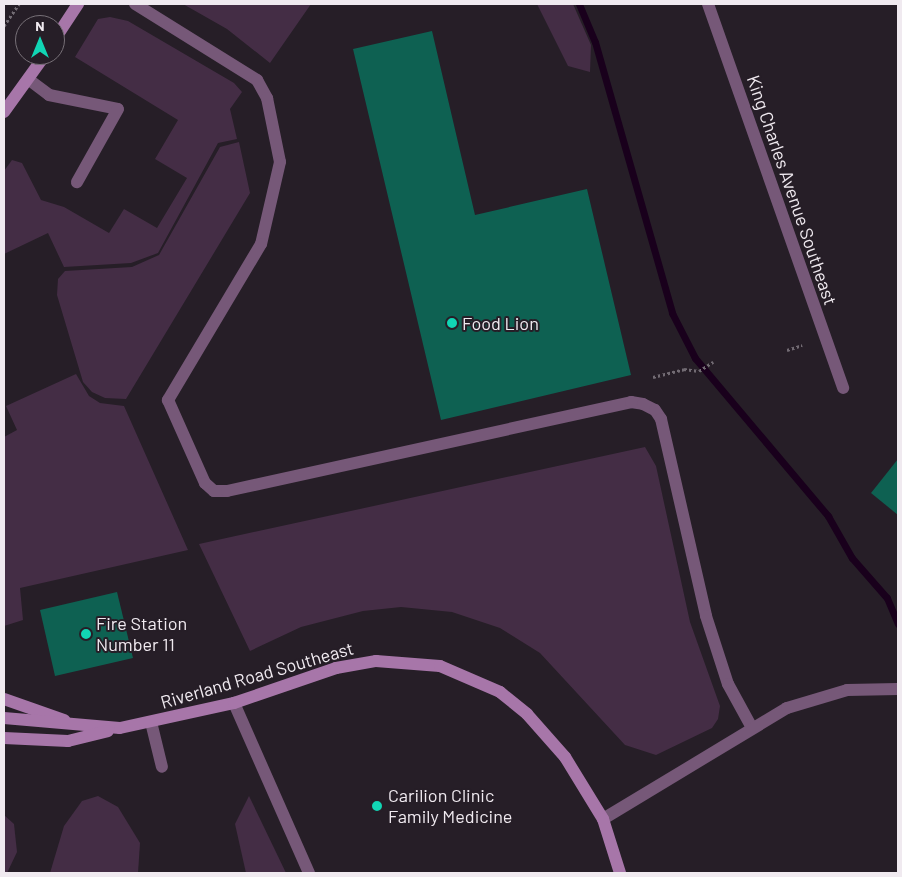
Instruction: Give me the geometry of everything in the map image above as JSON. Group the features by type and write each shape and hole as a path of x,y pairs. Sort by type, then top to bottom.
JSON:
{"main road":[{"path":"65,24 78,4"},
{"path":"4,112 38,65"},
{"name":"Riverland Road Southeast","path":"4,718 120,728 234,703 360,664 409,661 440,666 500,692 527,714 565,757 603,819 620,873"},
{"path":"4,699 81,725"},
{"path":"4,738 68,741 120,728"}],"street":[{"path":"135,4 258,80 268,98 280,162 261,244 168,400 205,483 214,491 227,491 631,402 643,404 655,410 661,419 706,616 728,684 751,726"},
{"name":"King Charles Avenue Southeast","path":"708,4 843,388"},
{"path":"28,79 49,95 118,109 77,182"},
{"path":"603,819 751,726 818,696 847,690 898,689"},
{"path":"234,703 309,873"},
{"path":"151,722 162,767"}],"path":[{"path":"4,26 19,4"},
{"path":"787,350 802,345"},
{"path":"652,377 684,369 699,371 713,362"}],"shaded area":[{"path":"183,4 311,4 270,63 227,29"},
{"path":"537,4 573,4 591,45 590,72 568,66"},
{"path":"110,17 128,21 234,83 242,92 230,109 237,139 218,143 158,253 131,263 64,267 48,233 4,254 4,171 12,160 22,163 41,200 64,207 109,233 124,209 157,228 187,178 155,159 178,120 75,57 98,19"},
{"path":"239,142 250,193 126,399 105,398 92,392 83,382 57,295 58,279 65,271 132,267 159,255 220,147"},
{"path":"76,374 89,396 100,403 124,406 188,550 20,588 23,620 4,626 4,437 17,430 6,406"},
{"path":"645,447 656,466 690,622 720,706 718,719 712,728 656,755 625,745 540,653 500,628 452,612 401,607 363,611 301,627 250,651 199,544"},
{"path":"98,796 118,807 140,843 138,873 50,873 64,826 82,801"},
{"path":"249,796 286,873 246,873 235,824"},
{"path":"4,815 14,824 17,852 7,873 4,873"}],"building":[{"path":"432,31 475,215 587,189 631,375 441,420 353,49"},
{"path":"898,459 898,515 871,493"},
{"name":"Fire Station Number 11","path":"117,592 133,658 55,676 40,610"}],"waterway":[{"path":"579,4 595,42 672,313 695,358 828,516 852,558 887,598 898,624"}],"place":[{"name":"Food Lion","path":"452,323"},
{"name":"Fire Station Number 11","path":"86,634"},
{"name":"Carilion Clinic Family Medicine","path":"377,806"}]}
